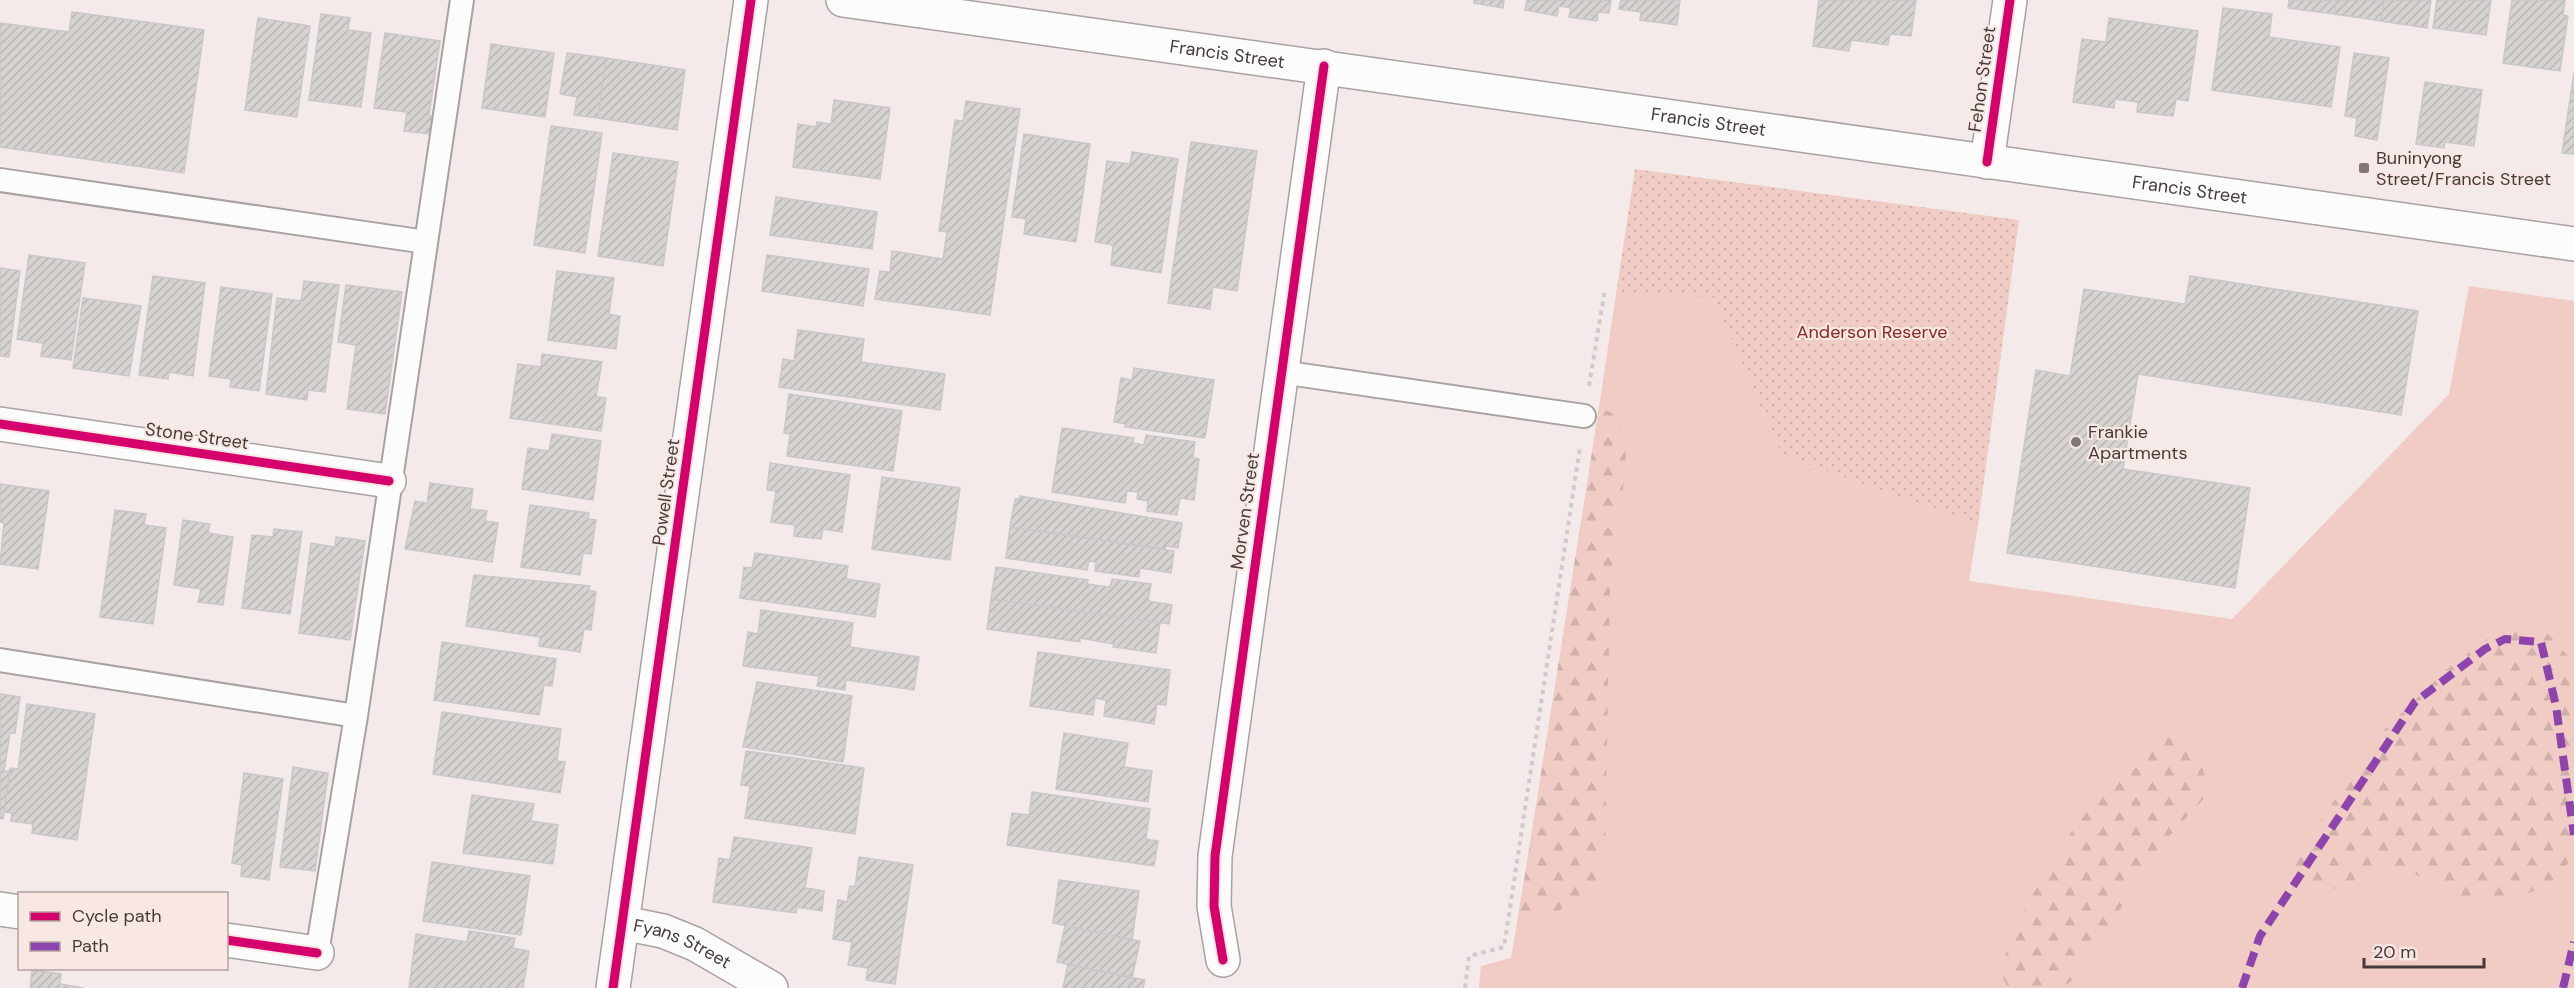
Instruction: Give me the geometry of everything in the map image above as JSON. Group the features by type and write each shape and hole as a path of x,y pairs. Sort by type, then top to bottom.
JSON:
{"street":[{"name":"Powell Street","path":"613,988 751,0"},
{"name":"Francis Street","path":"843,0 1324,66 1987,162 2400,217 2574,244"},
{"name":"Fehon Street","path":"1987,162 2010,0"},
{"name":"Morven Street","path":"1222,960 1214,906 1215,856 1324,66"},
{"name":"Stone Street","path":"0,424 389,481"},
{"path":"0,909 18,912"},
{"name":"Fyans Street","path":"623,923 663,931 695,944 771,988"},
{"path":"228,940 317,953"}],"lane":[{"path":"317,953 356,716 462,0"},
{"path":"0,180 426,242"},
{"path":"1281,372 1584,416"},
{"path":"0,660 356,716"}],"path":[{"path":"1465,988 1469,956 1504,947 1605,289"}],"green space":[{"name":"Anderson Reserve","path":"1635,169 2019,220 1978,525 1782,455 1713,297 1616,294"},
{"path":"2469,286 2574,301 2574,988 1479,988 1481,966 1511,958 1561,660 1616,294 1713,296 1782,455 1978,525 1969,581 2232,619 2449,394"},
{"path":"1599,408 1617,415 1626,455 1621,513 1610,588 1605,851 1598,878 1579,900 1552,914 1519,912"},
{"path":"2509,622 2547,633 2574,663 2574,850 2569,862 2551,884 2496,906 2453,896 2411,872 2372,870 2341,888 2306,891 2291,863 2382,732 2446,670"},
{"path":"2175,737 2199,754 2209,793 2142,866 2104,942 2069,983 2057,988 2008,988 2001,974 2011,932 2063,843 2104,790 2148,741"}],"building":[{"path":"1474,0 1504,0 1503,8 1474,3"},
{"path":"1527,0 1611,0 1609,13 1598,12 1597,21 1569,17 1571,8 1559,6 1557,16 1525,10"},
{"path":"1621,0 1680,0 1677,25 1640,20 1641,12 1619,9"},
{"path":"1819,0 1916,0 1911,36 1890,34 1888,45 1851,40 1849,51 1813,46"},
{"path":"2289,0 2336,0 2334,14 2288,8"},
{"path":"2336,0 2384,0 2381,21 2334,14"},
{"path":"2384,0 2431,0 2427,28 2381,21"},
{"path":"2437,0 2491,0 2486,35 2433,28"},
{"path":"2512,0 2565,0 2563,15 2568,16 2560,71 2503,63"},
{"path":"2223,8 2272,14 2269,37 2340,47 2331,107 2212,90"},
{"path":"72,12 204,30 184,173 0,147 0,23 69,32"},
{"path":"321,14 350,18 348,30 371,33 361,107 309,100"},
{"path":"258,18 310,26 297,117 245,110"},
{"path":"2109,18 2198,31 2188,101 2176,99 2173,116 2137,112 2138,102 2115,99 2114,108 2073,102 2082,39 2106,42"},
{"path":"385,33 440,41 429,115 432,116 430,134 404,131 407,112 374,108"},
{"path":"491,44 554,53 545,117 482,108"},
{"path":"567,53 606,58 598,118 574,115 577,97 560,94"},
{"path":"2354,53 2389,58 2377,140 2355,136 2357,118 2345,116"},
{"path":"606,58 685,70 677,130 598,118"},
{"path":"2574,72 2574,154 2562,153"},
{"path":"2425,82 2482,90 2474,146 2445,142 2444,148 2416,144"},
{"path":"834,100 890,108 880,179 793,167 798,124 816,127 817,122 831,124"},
{"path":"966,101 1020,109 990,315 875,299 880,271 890,272 892,251 943,259 947,232 939,231 955,120 963,121"},
{"path":"551,126 602,133 585,253 534,245"},
{"path":"1024,134 1090,144 1076,242 1024,234 1026,219 1012,217"},
{"path":"1191,142 1257,151 1237,291 1213,287 1210,309 1168,303"},
{"path":"1132,152 1178,159 1161,273 1111,265 1113,245 1095,242 1107,161 1130,164"},
{"path":"613,153 678,162 663,266 598,256"},
{"path":"776,197 877,212 872,249 770,235"},
{"path":"29,255 85,263 71,360 41,356 43,343 17,339"},
{"path":"767,255 869,269 863,306 762,291"},
{"path":"0,268 20,271 9,357 0,356"},
{"path":"557,271 614,278 609,314 620,316 616,349 548,340"},
{"path":"153,276 205,283 193,376 169,372 168,379 139,375"},
{"name":"Frankie Apartments","path":"2190,276 2418,311 2401,415 2138,374 2123,469 2250,488 2235,588 2007,553 2036,370 2070,376 2084,289 2185,304"},
{"path":"304,281 339,285 325,392 308,390 307,400 266,394 277,298 301,301"},
{"path":"346,285 402,292 385,414 347,409 356,345 338,342"},
{"path":"221,287 272,294 259,391 230,387 231,379 209,376"},
{"path":"83,298 141,306 129,376 73,368"},
{"path":"798,330 864,339 861,362 945,374 940,410 779,387 783,359 794,361"},
{"path":"542,354 602,362 596,397 606,398 601,431 510,418 518,364 541,367"},
{"path":"1134,368 1214,380 1205,438 1125,427 1126,424 1114,422 1121,378 1132,380"},
{"path":"789,394 902,411 893,471 787,456 790,434 784,433"},
{"path":"1062,428 1134,438 1133,443 1144,445 1146,435 1195,442 1193,458 1199,459 1194,500 1180,498 1177,515 1147,511 1148,501 1137,499 1138,492 1127,491 1125,503 1052,492"},
{"path":"552,434 601,441 593,500 522,489 528,448 549,451"},
{"path":"770,463 850,475 842,532 823,529 821,539 794,536 795,525 771,522 776,491 767,490"},
{"path":"882,477 960,488 950,560 872,549"},
{"path":"430,483 473,489 470,509 487,511 485,521 498,523 492,562 405,549 415,501 427,503"},
{"path":"0,484 49,491 38,569 0,564 4,523 0,522"},
{"path":"1020,496 1182,523 1178,548 1166,546 1165,549 1010,527 1015,499 1019,499"},
{"path":"530,505 589,513 588,519 596,520 591,554 583,553 580,575 521,567"},
{"path":"115,510 146,514 144,525 166,528 153,624 100,617"},
{"path":"183,520 210,524 208,533 233,537 223,605 198,602 201,589 174,585"},
{"path":"1010,527 1174,551 1171,573 1140,568 1139,577 1095,571 1096,562 1089,561 1087,570 1006,558"},
{"path":"274,529 302,532 290,614 242,608 252,535 273,537"},
{"path":"336,537 365,541 350,640 299,633 311,543 335,547"},
{"path":"755,553 848,566 846,579 880,584 875,617 740,598 744,567 752,568"},
{"path":"996,567 1088,580 1087,584 1110,587 1112,579 1151,584 1148,601 1172,605 1169,624 991,599"},
{"path":"474,575 590,586 589,590 596,592 591,630 584,629 580,652 539,646 540,637 466,626"},
{"path":"991,599 1160,623 1156,653 1113,647 1114,644 1080,638 1080,642 987,629"},
{"path":"761,610 853,623 850,647 919,657 914,690 846,680 845,690 817,686 819,676 743,666 748,632 758,634"},
{"path":"442,642 556,659 552,686 544,685 539,715 434,700"},
{"path":"1038,652 1170,670 1166,705 1157,704 1154,724 1104,716 1106,700 1095,698 1093,715 1030,706"},
{"path":"757,682 852,696 843,762 743,747"},
{"path":"0,694 20,697 15,733 10,733 4,771 10,771 3,819 0,818"},
{"path":"27,704 95,714 77,840 32,833 33,824 11,821 12,813 4,812 10,768 18,769"},
{"path":"442,712 561,729 557,761 565,762 560,793 433,774"},
{"path":"1064,733 1128,743 1124,767 1152,771 1148,802 1056,789"},
{"path":"746,751 864,768 855,834 745,818 750,786 741,785"},
{"path":"293,767 328,773 315,871 280,867"},
{"path":"244,773 283,779 269,880 241,876 242,865 232,863"},
{"path":"1032,792 1150,809 1146,839 1158,841 1154,866 1007,845 1012,813 1029,815"},
{"path":"472,795 534,804 531,821 558,825 553,864 463,853"},
{"path":"734,837 812,848 805,888 824,891 822,911 797,907 796,913 713,902 719,858 730,860"},
{"path":"859,857 913,865 895,984 866,980 868,968 848,965 852,942 833,939 838,900 847,902 850,886 855,887"},
{"path":"432,862 530,876 521,935 423,921"},
{"path":"1059,880 1139,891 1132,940 1053,923"},
{"path":"1065,926 1140,941 1132,978 1057,962"},
{"path":"469,931 515,938 513,948 529,951 523,988 409,988 416,934 467,942"},
{"path":"1068,964 1145,980 1143,988 1063,988"},
{"path":"32,970 61,974 60,984 84,988 30,988"}],"marked path":[{"path":"2242,988 2260,936 2415,702 2485,649 2505,639 2541,642 2556,706 2574,835"},
{"path":"2563,988 2574,942"}],"cycle path":[{"path":"613,988 751,0"},
{"path":"1987,162 2010,0"},
{"path":"1223,960 1214,906 1215,856 1324,66"},
{"path":"0,424 389,481"},
{"path":"228,940 317,953"}],"place":[{"name":"Buninyong Street/Francis Street","path":"2364,168"},
{"name":"Frankie Apartments","path":"2076,442"}]}
